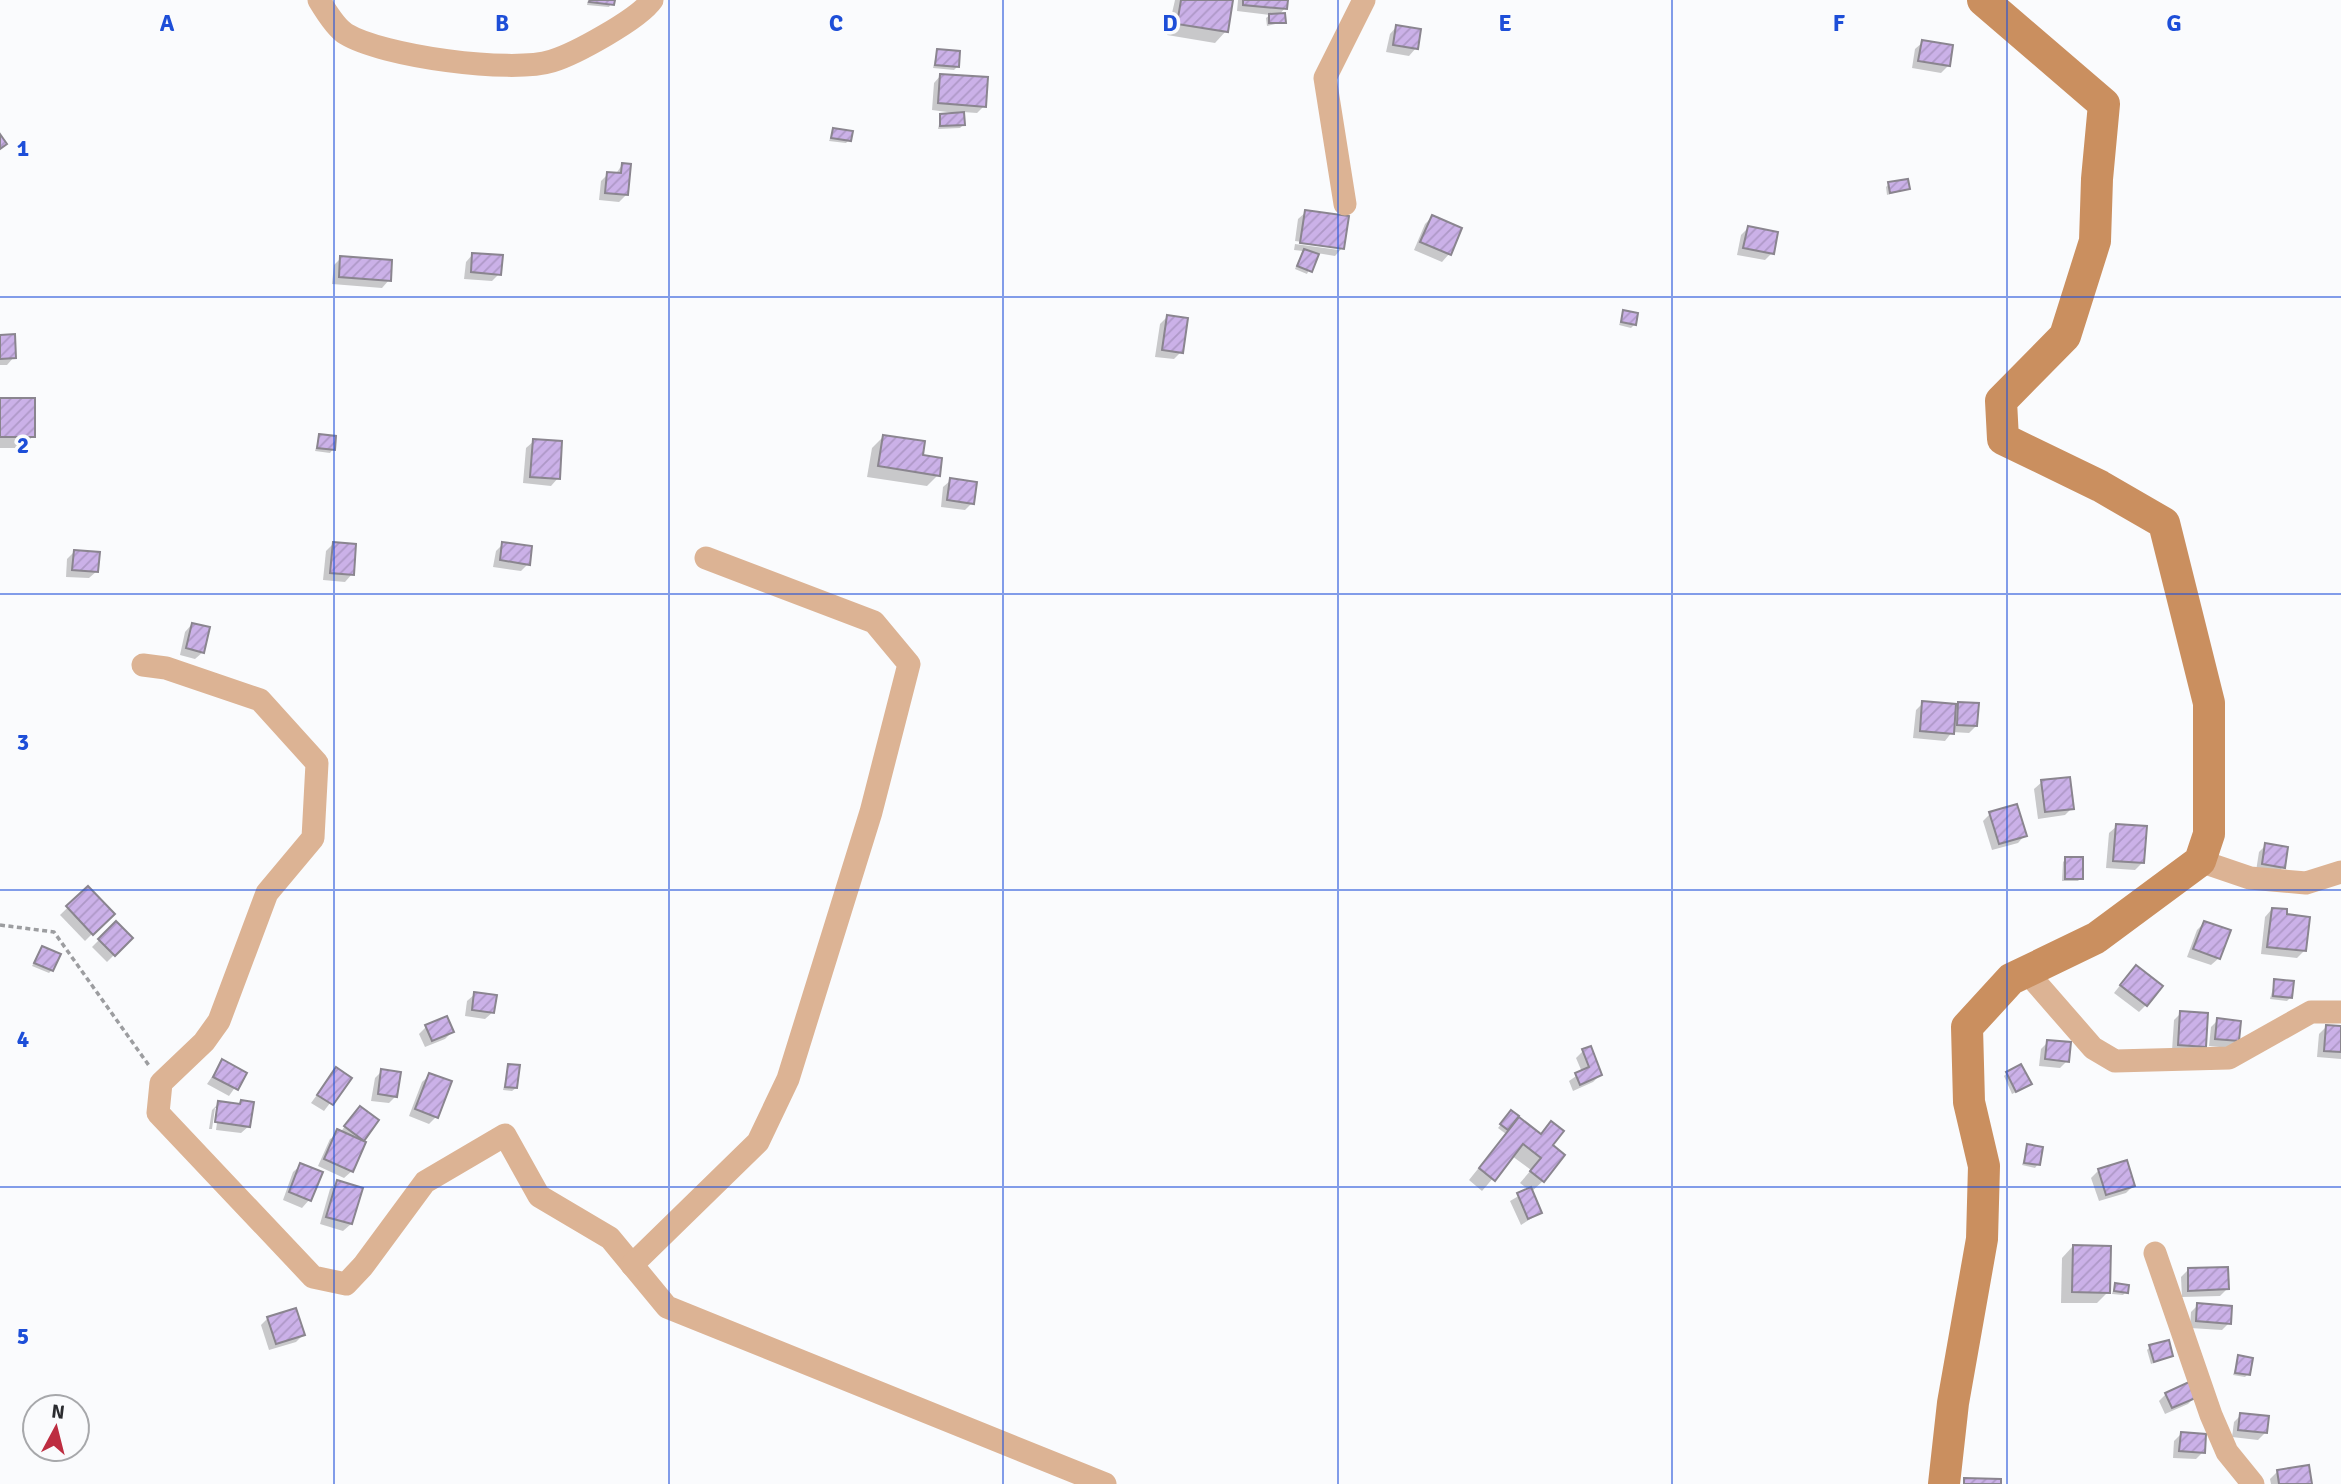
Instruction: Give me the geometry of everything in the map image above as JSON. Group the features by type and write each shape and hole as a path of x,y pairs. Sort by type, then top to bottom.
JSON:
{"main road":[{"path":"1944,1484 1953,1403 1982,1239 1984,1166 1969,1102 1967,1027 1984,1006 2025,970 2096,938 2200,861 2209,834 2209,704 2164,523 2100,486 2003,439 2001,401 2065,335 2095,241 2104,104 1983,0"}],"street":[{"path":"319,0 344,33 384,50 504,65 551,62 618,28 652,0"},
{"path":"1345,204 1325,78 1364,0"},
{"path":"632,1265 758,1142 788,1079 871,813 909,664 874,622 706,558"},
{"path":"143,665 166,668 260,700 317,763 313,838 267,894 219,1021 204,1042 161,1083 158,1113 313,1277 346,1284 363,1266 425,1182 505,1135 539,1196 610,1238 667,1307 1105,1484"},
{"path":"2200,861 2250,878 2306,883 2341,872"},
{"path":"2025,970 2093,1048 2115,1061 2229,1058 2311,1012 2341,1012"},
{"path":"2155,1253 2211,1415 2227,1452 2253,1484"}],"path":[{"path":"0,925 54,932 161,1083"}],"building":[{"path":"615,0 614,5 589,2"},
{"path":"1181,0 1233,0 1228,32 1177,24"},
{"path":"1243,0 1288,0 1287,9 1243,5"},
{"path":"1285,13 1286,23 1269,23 1269,14"},
{"path":"1396,25 1421,29 1418,49 1393,45"},
{"path":"1922,40 1953,45 1950,66 1918,61"},
{"path":"937,49 960,51 959,67 935,65"},
{"path":"940,74 988,77 986,107 938,103"},
{"path":"964,112 965,125 940,126 940,114"},
{"path":"833,128 853,131 851,141 831,138"},
{"path":"0,134 7,144 0,149"},
{"path":"622,163 631,164 628,195 605,193 607,172 621,173"},
{"path":"1908,179 1910,189 1890,193 1888,182"},
{"path":"1305,210 1349,216 1344,249 1300,243"},
{"path":"1432,215 1462,228 1451,255 1420,242"},
{"path":"1748,226 1778,232 1774,254 1743,248"},
{"path":"1304,249 1319,254 1312,272 1297,266"},
{"path":"472,253 503,255 501,275 471,272"},
{"path":"340,256 392,260 391,281 339,277"},
{"path":"1623,310 1638,313 1636,325 1621,322"},
{"path":"1167,315 1188,318 1183,353 1162,350"},
{"path":"15,334 16,358 0,359 0,335"},
{"path":"0,398 35,398 35,437 0,437"},
{"path":"319,434 336,436 335,450 317,448"},
{"path":"883,435 925,441 923,455 942,458 940,476 878,466"},
{"path":"533,439 562,441 560,479 530,477"},
{"path":"950,478 977,482 974,504 947,500"},
{"path":"333,542 356,544 354,575 330,573"},
{"path":"502,542 532,546 530,565 500,560"},
{"path":"74,550 100,552 98,572 72,570"},
{"path":"192,623 210,627 204,653 186,648"},
{"path":"1922,701 1956,704 1954,734 1920,731"},
{"path":"1958,702 1979,703 1977,726 1957,725"},
{"path":"2070,777 2074,809 2045,812 2041,780"},
{"path":"2017,804 2027,836 1999,844 1989,812"},
{"path":"2116,824 2147,826 2144,863 2113,861"},
{"path":"2265,843 2288,847 2285,868 2262,864"},
{"path":"2065,857 2083,857 2083,879 2065,879"},
{"path":"88,886 115,914 93,935 66,906"},
{"path":"2272,908 2287,909 2287,914 2310,917 2306,951 2267,947"},
{"path":"116,921 133,938 115,956 98,939"},
{"path":"2204,921 2231,930 2220,959 2193,949"},
{"path":"42,946 61,954 53,971 34,963"},
{"path":"2136,965 2163,986 2147,1006 2120,985"},
{"path":"2274,979 2294,981 2292,998 2273,996"},
{"path":"474,992 497,995 494,1013 472,1010"},
{"path":"2180,1011 2208,1013 2206,1047 2178,1045"},
{"path":"447,1016 454,1032 432,1041 425,1025"},
{"path":"2217,1018 2241,1021 2239,1041 2215,1039"},
{"path":"2326,1025 2341,1026 2341,1052 2324,1051"},
{"path":"2047,1040 2071,1042 2069,1062 2045,1059"},
{"path":"1591,1046 1602,1075 1580,1085 1575,1073 1589,1067 1582,1049"},
{"path":"222,1059 247,1073 238,1090 213,1077"},
{"path":"508,1064 520,1065 517,1088 505,1087"},
{"path":"2021,1064 2032,1084 2016,1092 2006,1072"},
{"path":"336,1067 352,1078 333,1105 317,1095"},
{"path":"381,1069 401,1072 397,1097 378,1094"},
{"path":"429,1073 452,1081 438,1118 415,1109"},
{"path":"241,1100 254,1102 250,1127 215,1122 218,1101 240,1104"},
{"path":"360,1106 379,1120 364,1141 344,1126"},
{"path":"1511,1110 1519,1116 1508,1130 1500,1124"},
{"path":"1519,1117 1541,1134 1551,1121 1564,1131 1553,1145 1565,1155 1544,1182 1530,1171 1541,1158 1523,1144 1495,1181 1479,1168"},
{"path":"337,1129 366,1142 353,1172 324,1159"},
{"path":"2027,1144 2043,1147 2040,1165 2024,1163"},
{"path":"2127,1160 2135,1186 2106,1195 2098,1169"},
{"path":"300,1163 323,1172 311,1201 289,1192"},
{"path":"337,1180 363,1188 352,1224 326,1217"},
{"path":"1531,1187 1542,1213 1528,1219 1517,1193"},
{"path":"2073,1245 2111,1246 2110,1293 2072,1292"},
{"path":"2228,1267 2229,1289 2188,1291 2188,1268"},
{"path":"2115,1283 2129,1285 2128,1293 2114,1291"},
{"path":"2197,1303 2232,1306 2231,1324 2196,1321"},
{"path":"296,1308 305,1335 276,1344 267,1317"},
{"path":"2169,1340 2173,1356 2154,1362 2149,1345"},
{"path":"2238,1355 2253,1358 2250,1375 2235,1373"},
{"path":"2191,1381 2198,1397 2172,1408 2165,1393"},
{"path":"2240,1413 2269,1416 2267,1433 2238,1430"},
{"path":"2181,1432 2206,1434 2205,1453 2179,1451"},
{"path":"2309,1465 2312,1484 2279,1484 2277,1470"},
{"path":"1964,1478 2001,1479 2001,1484 1964,1484"}]}
